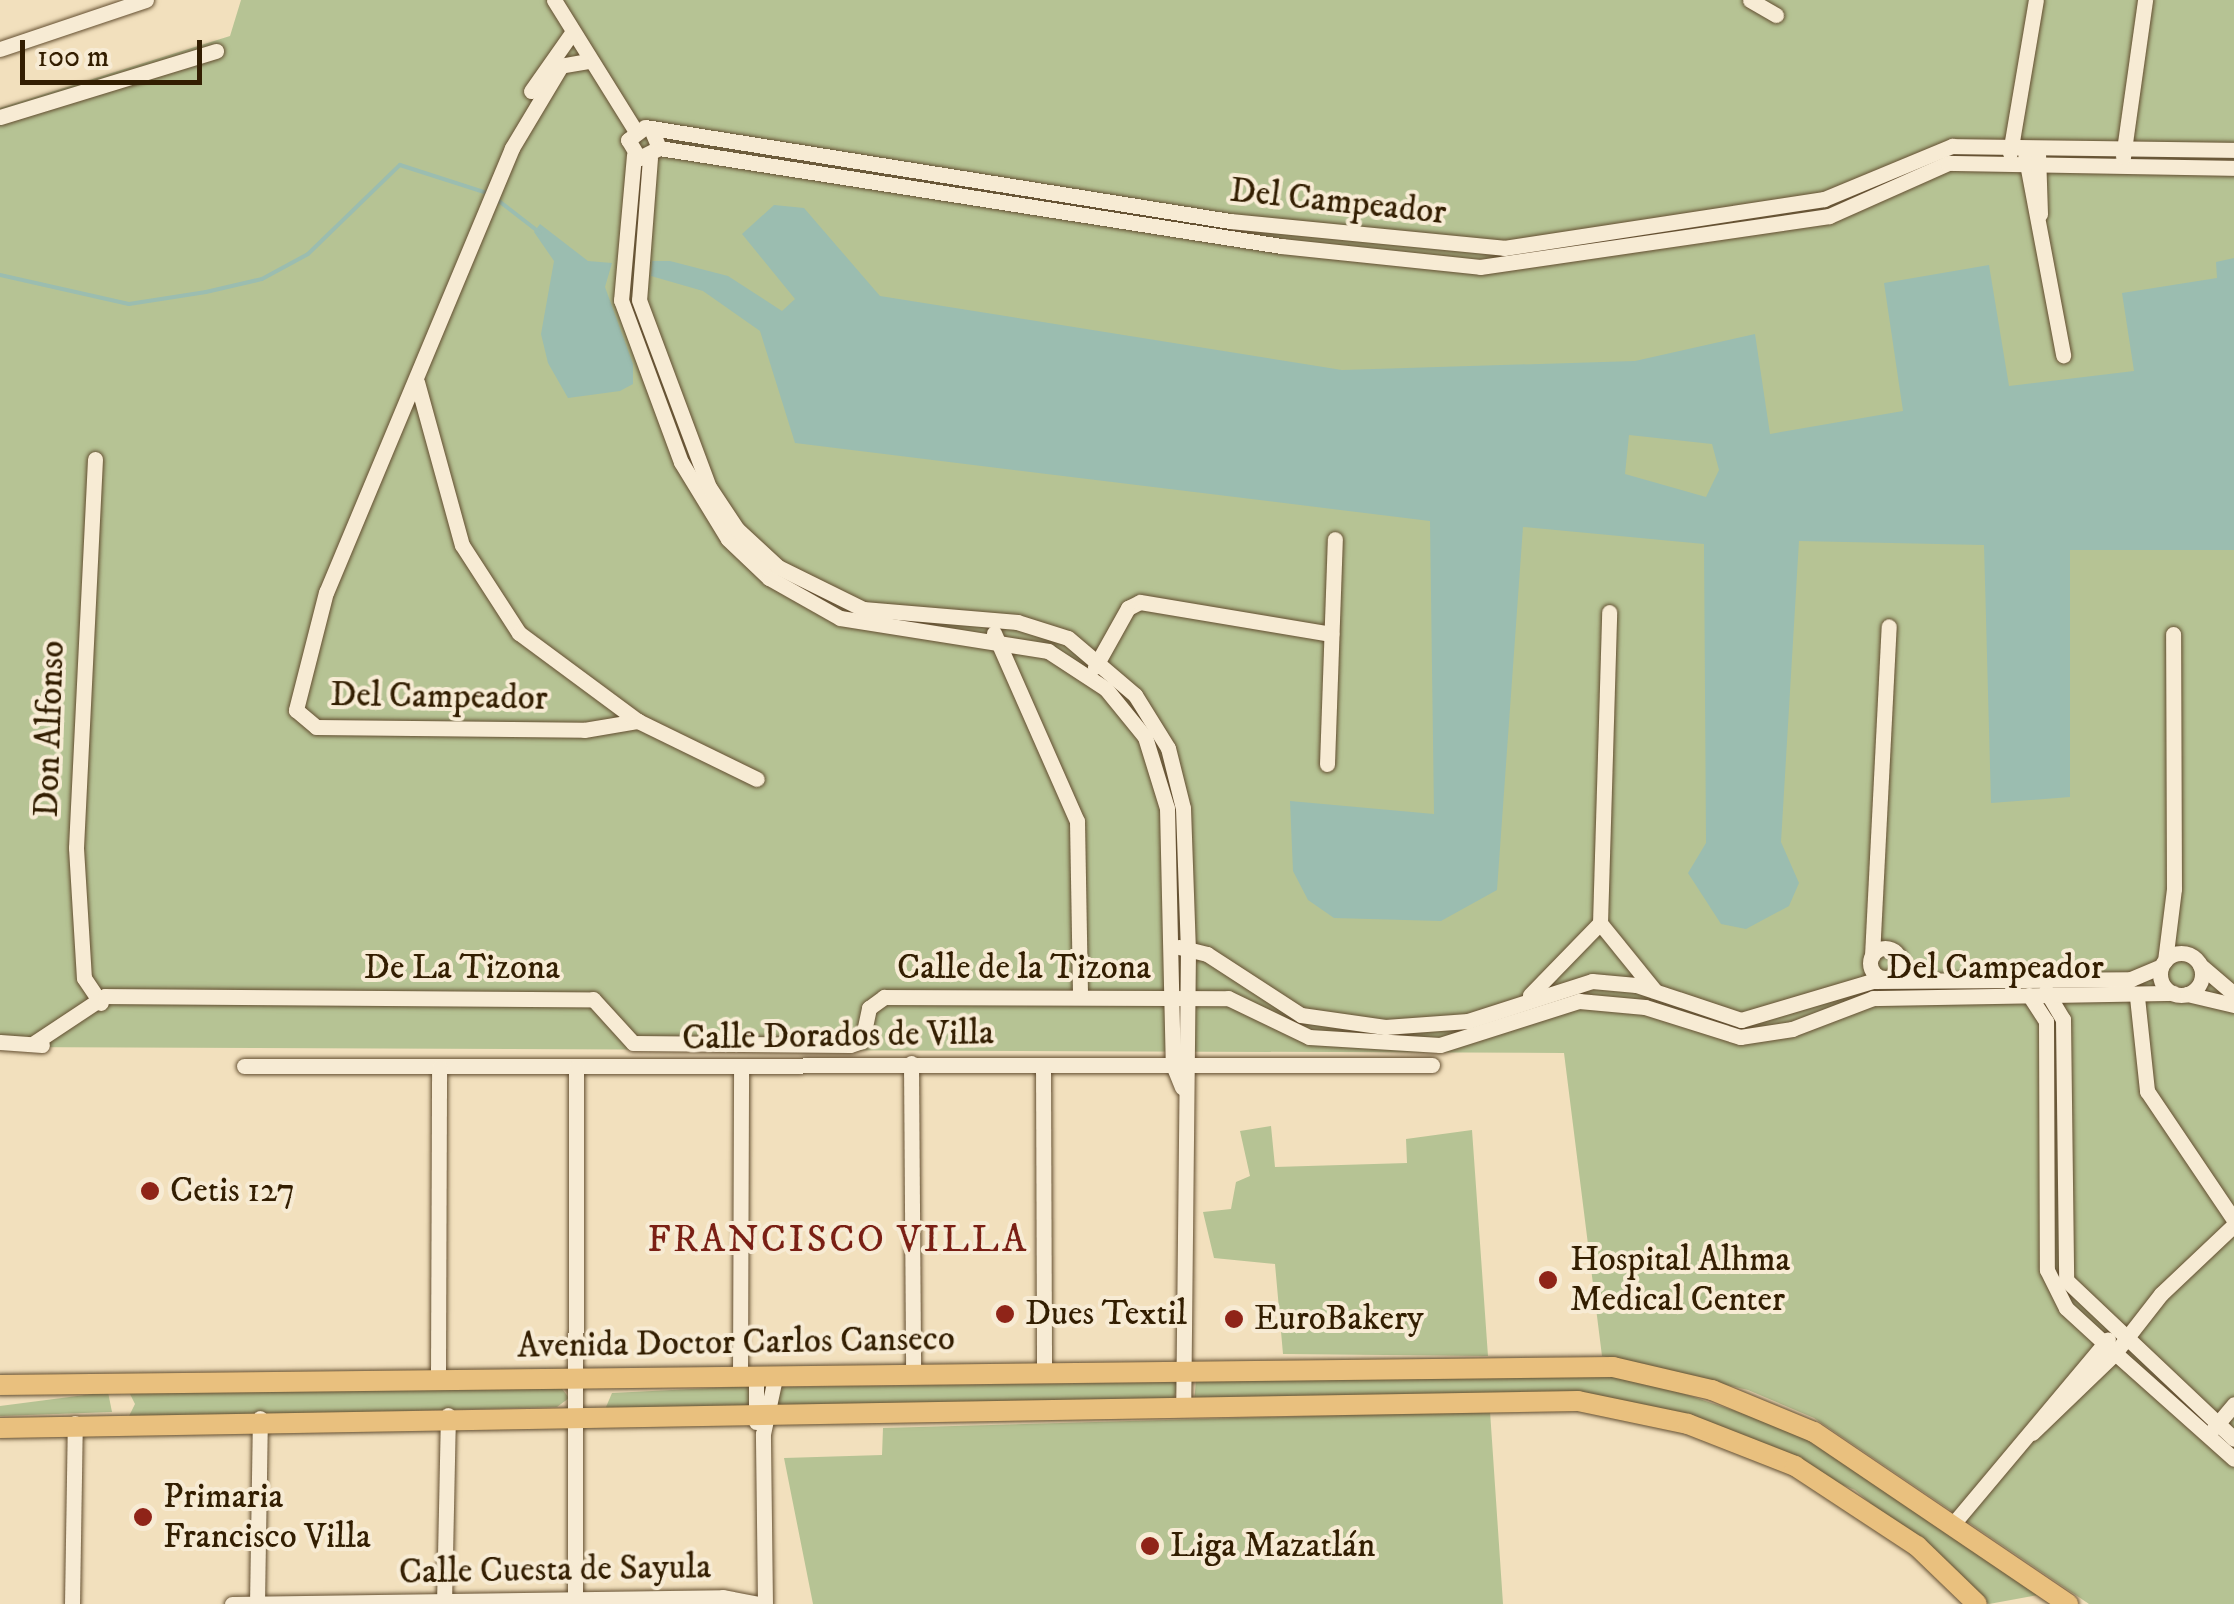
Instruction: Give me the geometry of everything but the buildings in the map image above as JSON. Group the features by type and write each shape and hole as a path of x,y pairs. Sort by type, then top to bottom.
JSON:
{"main road":[{"name":"Avenida Doctor Carlos Canseco","path":"5,1390 107,1383 438,1377 757,1378 1490,1365 1562,1365 1646,1373 1748,1402 1838,1446 2064,1601"},
{"path":"1490,1365 1478,1388 1490,1402"},
{"path":"1544,1402 1562,1387 1562,1365"},
{"path":"107,1383 122,1400 116,1422"},
{"name":"Avenida Doctor Carlos Canseco","path":"0,1428 448,1415 762,1422 1183,1408 1544,1402 1660,1416 1795,1466 1918,1546 1978,1604"},
{"path":"2032,1604 2064,1601"}],"street":[{"path":"0,49 146,0"},
{"path":"554,0 588,61 643,130 648,154 621,300 698,496 774,572 865,626 995,640 1048,652 1089,675 1134,720 1159,770 1182,1065 1183,1408"},
{"path":"1750,0 1776,15"},
{"path":"2036,0 2024,156 2064,354"},
{"path":"2123,158 2144,0"},
{"name":"Del Campeador","path":"571,34 520,110 417,382 326,592 295,697 300,717 316,727 584,730 638,721"},
{"path":"0,118 216,50"},
{"name":"Del Campeador","path":"490,189 546,86 568,62 588,61"},
{"path":"643,130 648,154"},
{"name":"Del Campeador","path":"643,130 1045,210 1520,266 1829,216 1896,182 1948,163 2024,156 2123,158 2234,168"},
{"name":"Del Campeador","path":"648,154 1049,192 1229,230 1424,244 1546,246 1824,199 1888,166 1952,146 2024,156"},
{"name":"Del Campeador","path":"2123,158 2234,150"},
{"path":"2212,151 2213,168"},
{"path":"1888,166 1896,182"},
{"path":"1045,210 1049,192"},
{"name":"Del Campeador","path":"417,382 462,545 485,592 519,633 638,721 757,779"},
{"name":"Don Alfonso","path":"96,459 76,848 84,978 103,1000"},
{"path":"1328,764 1336,539"},
{"path":"774,572 886,615 992,620 1046,629 1100,660 1148,712 1176,766 1188,949 1179,998"},
{"path":"1089,675 1128,608 1140,602 1332,634"},
{"path":"1608,612 1600,923 1654,991"},
{"path":"992,620 995,640 1080,832 1080,996"},
{"path":"1871,958 1879,932 1890,626"},
{"path":"2173,634 2173,929 2163,964 2180,994"},
{"path":"1528,997 1600,923"},
{"path":"2173,929 2196,960 2234,994"},
{"name":"Del Campeador","path":"1879,932 1895,954 1922,976"},
{"name":"Del Campeador","path":"1170,946 1188,949 1301,1015 1352,1026 1432,1026 1528,997 1601,983 1654,991 1741,1020 1772,1018 1844,989 1887,978 2130,979 2163,964 2196,960"},
{"path":"1577,946 1616,1002"},
{"path":"1579,1001 1601,983 1625,954"},
{"path":"1871,958 1895,954 1887,978 1873,998"},
{"path":"1871,958 1908,996"},
{"name":"Del Campeador","path":"1844,989 1871,958"},
{"path":"2180,994 2196,960"},
{"path":"2018,979 2046,1020 2047,1270 2065,1295 2212,1429 2234,1458"},
{"path":"2038,980 2063,1020 2065,1295"},
{"path":"1240,1002 1247,984"},
{"name":"Del Campeador","path":"1179,998 1240,1002 1309,1037 1440,1045 1579,1001 1616,1002 1740,1037 1792,1030 1873,998 2180,994 2234,1005"},
{"path":"2063,1020 2083,996"},
{"name":"Calle de la Tizona","path":"850,1045 862,1041 870,1008 884,997 1179,998"},
{"path":"1952,1524 2118,1340 2234,1222 2146,1091 2137,997"},
{"name":"De La Tizona","path":"103,1000 593,999 634,1044 850,1045"},
{"path":"0,1042 34,1043 65,1030 103,1000"},
{"path":"912,1062 913,1374"},
{"name":"Calle Dorados de Villa","path":"244,1066 1432,1064"},
{"path":"1043,1065 1044,1370"},
{"path":"438,1377 439,1067"},
{"path":"741,1067 762,1422 762,1604"},
{"path":"575,1601 576,1068"},
{"path":"2046,1176 2064,1177"},
{"path":"2212,1429 2234,1404"},
{"path":"444,1602 448,1415"},
{"path":"257,1604 260,1418"},
{"path":"72,1604 75,1423"},
{"path":"2212,1429 2234,1439"},
{"name":"Calle Cuesta de Sayula","path":"232,1604 721,1600 762,1604"}],"green space":[{"path":"241,0 2234,0 2234,1604 2089,1604 1814,1418 1748,1390 1602,1356 1564,1053 0,1047 0,108 230,36"},
{"path":"1271,1126 1275,1167 1407,1163 1406,1139 1472,1130 1488,1356 1283,1354 1275,1264 1214,1258 1203,1212 1231,1209 1236,1182 1250,1176 1240,1131"},
{"path":"1565,1370 1640,1379 1795,1431 1888,1484 2038,1595 1989,1604 1855,1490 1664,1410 1194,1405 1196,1379"},
{"path":"1180,1382 1173,1400 775,1412 782,1387"},
{"path":"560,1386 569,1398 557,1407 128,1418 135,1404 128,1390"},
{"path":"753,1386 750,1411 610,1417 606,1407 612,1393"},
{"path":"108,1392 112,1412 0,1416 0,1406"},
{"name":"Liga Mazatlán","path":"1490,1411 1503,1604 813,1604 784,1458 882,1455 883,1428"}],"shaded area":[{"path":"774,205 804,208 880,296 1342,370 1635,361 1755,334 1770,434 1903,411 1884,283 1989,265 2009,386 2134,371 2122,293 2217,278 2216,262 2234,258 2234,550 2070,550 2070,797 1991,803 1984,545 1799,541 1781,842 1799,883 1789,906 1746,929 1721,924 1688,873 1706,843 1704,544 1523,527 1497,890 1441,921 1334,918 1308,900 1293,871 1290,801 1434,814 1430,521 795,443 760,331 703,291 651,276 652,261 670,261 728,276 782,311 795,299 742,234","holes":["1629,435 1712,444 1719,470 1706,497 1625,474"]},
{"path":"540,224 588,261 612,263 605,287 633,364 633,384 620,391 568,398 548,363 541,334 554,261 534,232"}],"waterway":[{"path":"0,275 129,304 206,292 262,279 308,254 400,165 487,193"},
{"path":"495,198 539,232"}],"place":[{"name":"Cetis 127","path":"150,1191"},
{"name":"Hospital Alhma Medical Center","path":"1548,1280"},
{"name":"Dues Textil","path":"1005,1314"},
{"name":"EuroBakery","path":"1234,1319"},
{"name":"Primaria Francisco Villa","path":"143,1517"},
{"name":"Liga Mazatlán","path":"1150,1546"}],"district":[{"name":"FRANCISCO VILLA","path":"838,1241"}]}
